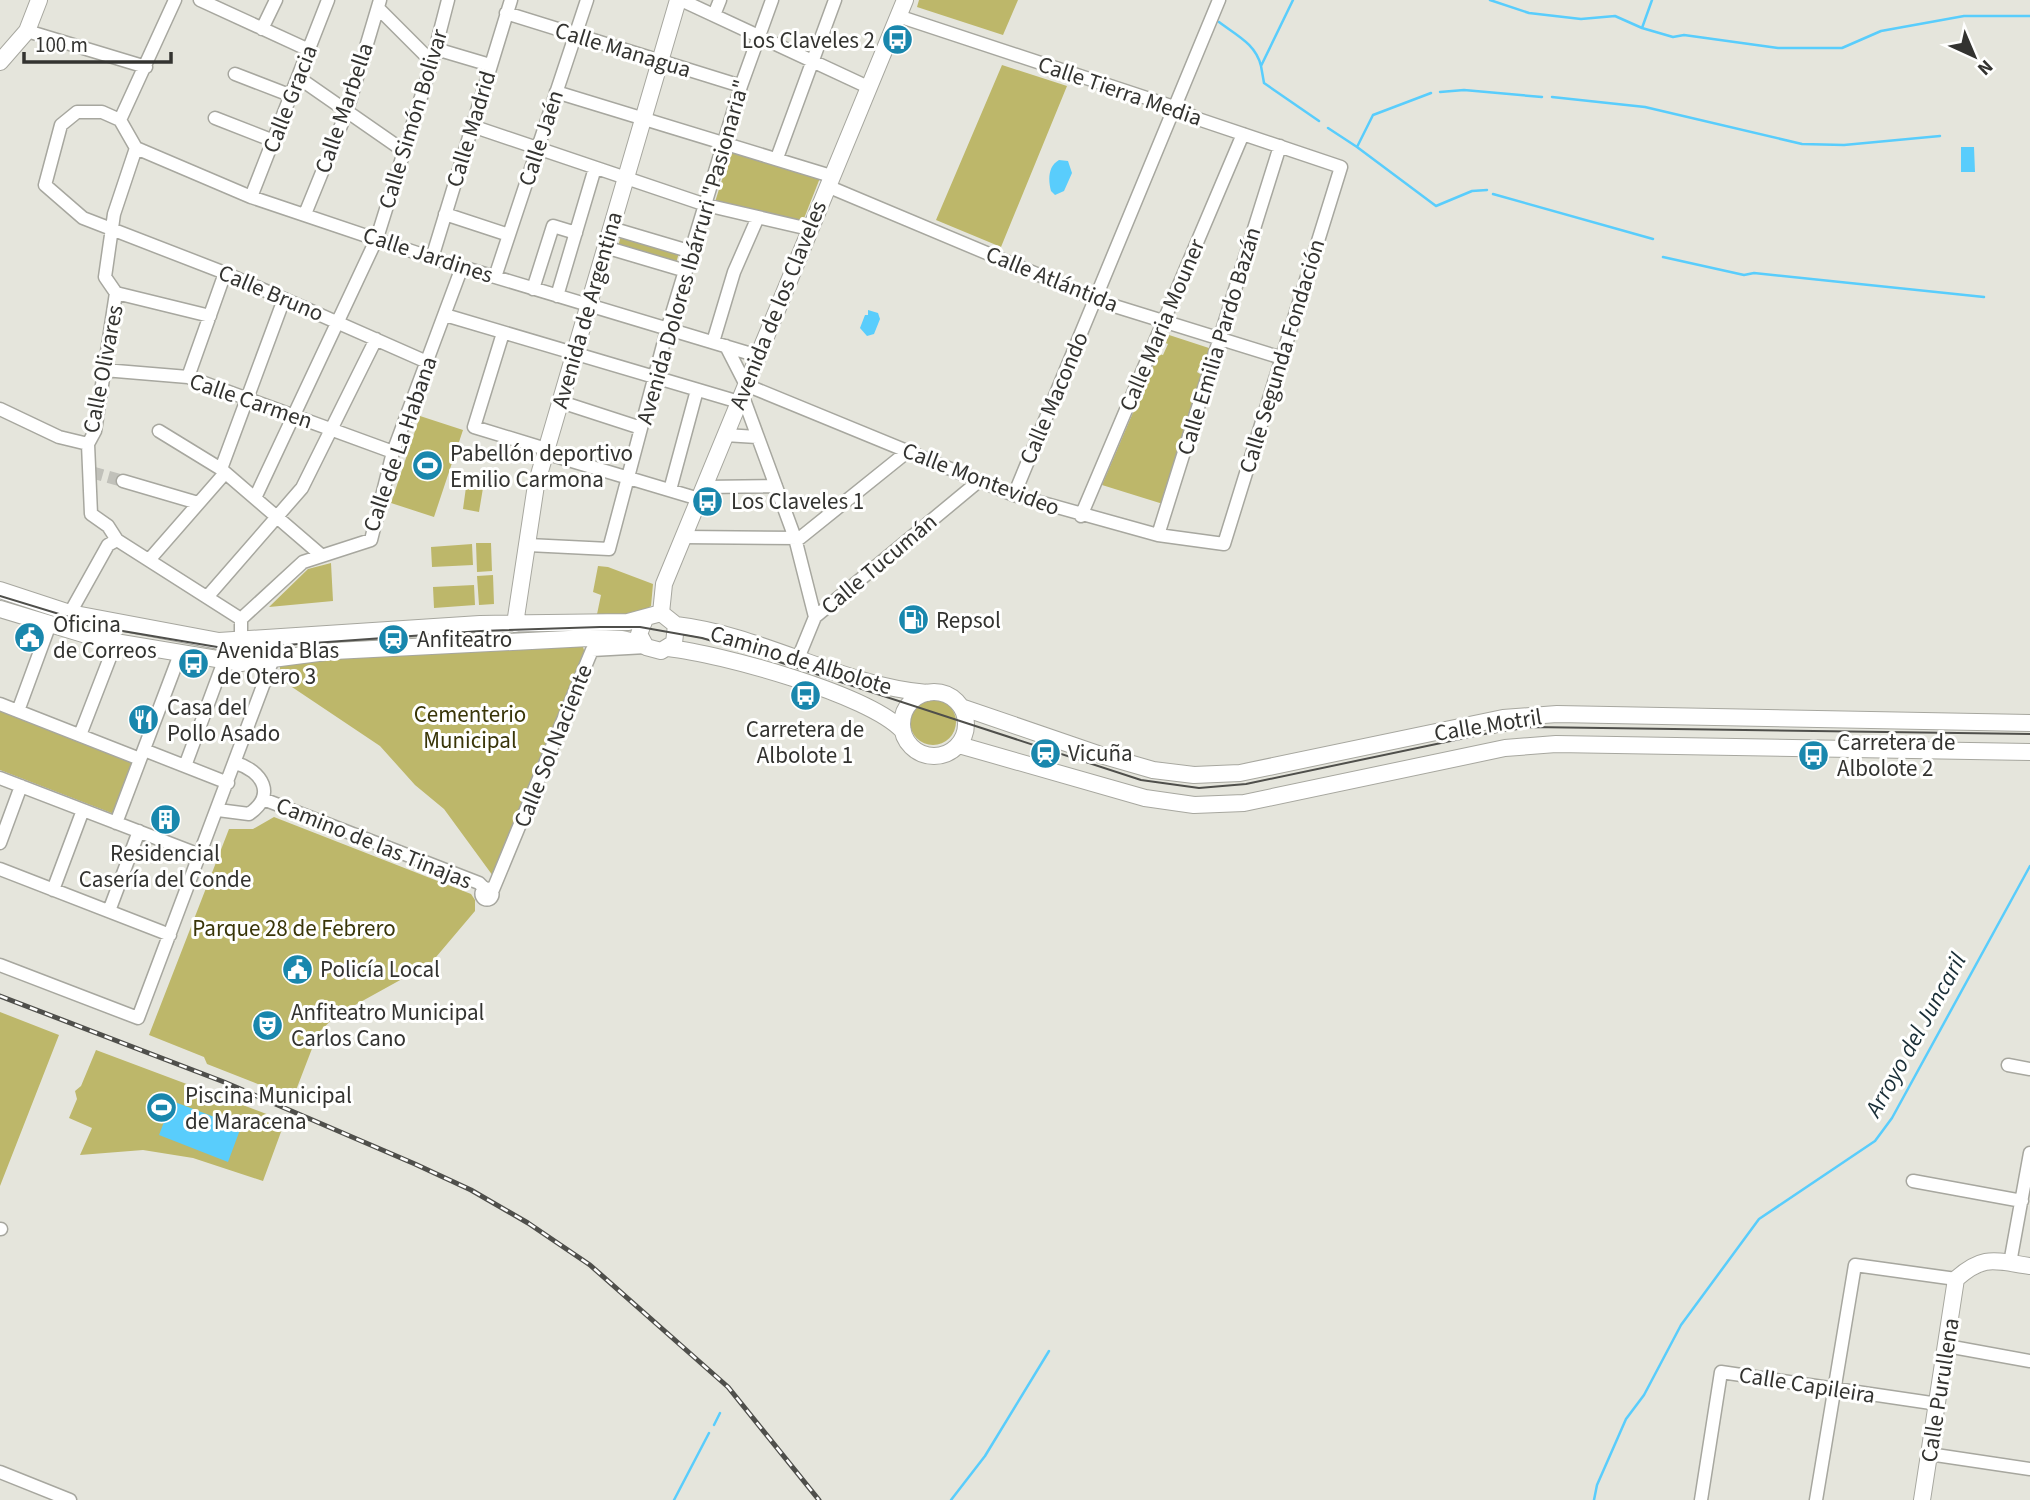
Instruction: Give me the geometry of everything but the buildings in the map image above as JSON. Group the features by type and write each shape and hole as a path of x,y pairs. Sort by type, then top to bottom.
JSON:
{"street":[{"path":"0,62 27,31 38,0"},
{"path":"120,120 175,0"},
{"path":"200,0 309,50"},
{"path":"262,29 276,0"},
{"name":"Calle Gracia","path":"251,197 328,0"},
{"name":"Calle Simón Bolivar","path":"255,498 377,238 434,56 448,0"},
{"name":"Calle Madrid","path":"432,258 511,0"},
{"name":"Calle Jaén","path":"495,277 587,0"},
{"path":"679,0 867,87"},
{"name":"Avenida de Argentina","path":"515,624 545,451 679,0"},
{"path":"714,15 720,0"},
{"name":"Avenida Dolores Ibárruri \"Pasionaria\"","path":"527,545 609,549 667,330 741,86 772,0"},
{"path":"777,158 835,0"},
{"name":"Avenida de los Claveles","path":"661,613 664,583 905,0"},
{"name":"Calle Macondo","path":"1014,495 1219,0"},
{"path":"379,4 434,56 490,65"},
{"name":"Calle Marbella","path":"304,214 347,111 379,4"},
{"name":"Calle Managua","path":"506,13 741,86"},
{"name":"Calle Tierra Media","path":"898,16 1174,107 1341,167"},
{"path":"27,31 146,67"},
{"path":"234,74 292,96"},
{"path":"299,78 404,151"},
{"name":"Calle Atlántida","path":"556,92 777,158 1096,299 1282,358"},
{"path":"113,228 83,218 45,185 61,125 77,112 102,113 120,120 136,148 113,228 105,277 116,293 210,316"},
{"path":"215,118 274,141"},
{"path":"472,126 706,205 809,229"},
{"name":"Calle Maria Mouner","path":"1081,516 1243,134"},
{"name":"Calle Emilia Pardo Bazán","path":"1158,535 1280,146"},
{"name":"Calle Jardines","path":"136,148 251,197 432,258 758,356"},
{"name":"Calle Segunda Fondación","path":"1224,544 1341,167"},
{"path":"557,296 595,168"},
{"path":"445,214 509,235"},
{"path":"713,342 734,272 758,217"},
{"path":"533,289 553,226 576,233"},
{"name":"Calle Bruno","path":"113,228 225,273 428,362"},
{"path":"611,228 692,252"},
{"path":"605,247 686,271"},
{"name":"Calle de La Habana","path":"241,619 303,562 371,540 393,452 462,267"},
{"path":"188,377 225,273"},
{"name":"Calle Olivares","path":"116,293 95,431 88,444 91,514 108,526 117,540 241,619"},
{"path":"149,560 223,471 247,397 284,299"},
{"name":"Calle Montevideo","path":"445,315 697,390 742,394 907,452 1014,495 1081,516 1158,535 1224,544"},
{"path":"503,333 474,427 670,490 702,493 776,486"},
{"path":"208,596 277,518 314,470 331,429 376,339"},
{"path":"726,346 795,538 815,617"},
{"name":"Calle Carmen","path":"104,370 188,377 393,452"},
{"path":"670,490 697,390"},
{"path":"561,402 641,428"},
{"path":"1,412 59,438 88,444"},
{"path":"159,431 223,471 321,555"},
{"path":"725,435 757,437"},
{"path":"683,537 800,538 907,452"},
{"path":"123,481 198,503"},
{"name":"Calle Tucumán","path":"797,661 815,617 979,481"},
{"path":"69,613 108,545 117,540"},
{"path":"0,590 69,613 211,641 417,627 628,622 661,613 676,625 676,639 661,651 622,639 589,638 334,651 238,661"},
{"path":"0,609 116,642 257,666 267,681"},
{"path":"238,661 229,649 240,639 241,619"},
{"path":"645,619 639,634 645,646"},
{"path":"18,711 50,624"},
{"name":"Camino de Albolote","path":"676,625 712,631 868,684 927,693"},
{"path":"185,765 238,661 254,648 240,639"},
{"path":"80,735 116,642"},
{"name":"Calle Sol Naciente","path":"488,891 592,650 645,646"},
{"name":"Camino de Albolote","path":"668,648 703,653 746,664 863,703 891,718 903,731"},
{"path":"116,823 180,654"},
{"path":"0,965 138,1018 267,681 273,659"},
{"path":"927,693 944,693 961,707 967,724 959,745 941,756 925,755 911,747 903,731 904,715 910,704 927,693"},
{"path":"0,704 80,735 185,765 228,783"},
{"name":"Calle Motril","path":"961,707 1101,755 1153,770 1195,775 1240,774 1503,718 1557,714 2030,723"},
{"name":"Calle Motril","path":"959,745 1145,798 1194,805 1244,803 1505,748 1556,744 2030,752"},
{"path":"218,810 248,814 263,799 264,788 260,777 254,770 236,763"},
{"path":"0,778 200,855"},
{"path":"0,843 21,786"},
{"name":"Camino de las Tinajas","path":"263,799 479,883 488,891"},
{"path":"53,890 83,810"},
{"path":"109,911 139,831"},
{"path":"0,869 170,935"},
{"path":"2008,1065 2030,1069"},
{"path":"2010,1263 2030,1153"},
{"path":"1913,1181 2022,1201"},
{"path":"1816,1500 1855,1265 1956,1279 1971,1265 1987,1259 2030,1266"},
{"name":"Calle Purullena","path":"1922,1500 1956,1279"},
{"path":"1947,1346 2030,1361"},
{"name":"Calle Capileira","path":"1701,1500 1721,1372 1938,1404"},
{"path":"1930,1454 2030,1469"},
{"path":"0,1472 69,1500"}],"green space":[{"path":"919,0 1018,0 1003,35 917,7"},
{"path":"1002,65 1067,86 1001,247 936,220"},
{"path":"731,151 820,178 803,221 715,202"},
{"path":"621,236 679,253 676,263 618,246"},
{"path":"1166,334 1212,349 1206,364 1201,363 1197,372 1202,375 1163,504 1102,485 1158,354 1163,355 1168,344 1163,342"},
{"name":"Pabellón deportivo Emilio Carmona","path":"420,416 463,430 434,517 391,503"},
{"path":"467,480 484,482 479,512 463,509"},
{"path":"476,543 491,543 492,571 477,572"},
{"path":"472,544 473,565 432,567 431,547"},
{"path":"331,563 333,601 269,607 308,569"},
{"path":"598,566 608,567 653,584 651,606 639,613 596,619 601,595 593,592"},
{"path":"493,575 494,604 479,605 477,576"},
{"path":"474,585 475,605 434,608 433,587"},
{"name":"Cementerio Municipal","path":"582,644 585,653 493,876 444,809 415,785 380,746 280,679 280,663"},
{"path":"933,699 942,700 949,706 955,713 955,731 949,738 942,744 933,745 924,744 917,738 911,731 910,722 911,713 917,706 924,700"},
{"path":"0,711 134,763 114,814 0,770"},
{"name":"Parque 28 de Febrero","path":"274,817 471,894 475,900 475,911 431,963 337,1015 318,1033 293,1098 207,1064 204,1057 149,1035 229,829 253,829"},
{"path":"0,1012 59,1035 0,1186"},
{"name":"Piscina Municipal de Maracena","path":"96,1050 285,1121 263,1181 193,1158 143,1150 80,1155 92,1128 69,1118 77,1099 75,1091 81,1086"}],"water":[{"path":"1961,147 1974,147 1975,172 1961,172"},
{"path":"1059,160 1068,161 1072,173 1064,191 1055,195 1049,182 1053,166"},
{"path":"868,310 878,313 880,319 874,334 867,336 860,328"},
{"name":"Piscina Municipal de Maracena","path":"172,1101 241,1127 228,1162 159,1135"}],"waterway":[{"path":"1219,22 1250,46 1261,66 1293,0"},
{"path":"1490,0 1529,13 1581,19 1615,16 1642,28 1652,0"},
{"path":"1642,28 1673,37 1684,35 1778,48 1842,48 1881,31 1964,16 2030,16"},
{"path":"1261,66 1264,83 1319,121"},
{"path":"1440,92 1464,90 1542,97"},
{"path":"1328,128 1357,147 1373,115 1431,93"},
{"path":"1552,97 1645,107 1802,144 1844,145 1940,136"},
{"path":"1357,147 1436,206 1472,191 1487,190"},
{"path":"1493,194 1653,239"},
{"path":"1663,257 1744,275 1754,273 1984,297"},
{"name":"Arroyo del Juncaril","path":"1594,1500 1597,1485 1626,1419 1644,1395 1681,1325 1759,1219 1875,1141 1892,1118 2030,866"},
{"path":"951,1500 985,1456 1049,1351"},
{"path":"714,1425 720,1413"},
{"path":"674,1500 709,1433"}],"tunnel":[{"path":"91,472 123,481"}],"tram line":[{"path":"0,596 105,628 229,649 481,631 640,627 702,638 733,647 1141,780 1199,788 1246,784 1484,734 1531,727 2030,734"}],"railway":[{"path":"0,996 224,1082 415,1164 471,1190 528,1223 590,1265 728,1387 819,1500"}],"place":[{"name":"Los Claveles 2","path":"898,40"},
{"name":"Pabellón deportivo Emilio Carmona","path":"427,466"},
{"name":"Los Claveles 1","path":"708,501"},
{"name":"Repsol","path":"913,620"},
{"name":"Oficina de Correos","path":"30,637"},
{"name":"Anfiteatro","path":"394,639"},
{"name":"Avenida Blas de Otero 3","path":"194,663"},
{"name":"Carretera de Albolote 1","path":"805,695"},
{"name":"Casa del Pollo Asado","path":"144,720"},
{"name":"Vicuña","path":"1045,753"},
{"name":"Carretera de Albolote 2","path":"1814,755"},
{"name":"Residencial Casería del Conde","path":"165,819"},
{"name":"Policía Local","path":"297,969"},
{"name":"Anfiteatro Municipal Carlos Cano","path":"268,1025"},
{"name":"Piscina Municipal de Maracena","path":"162,1108"}]}
